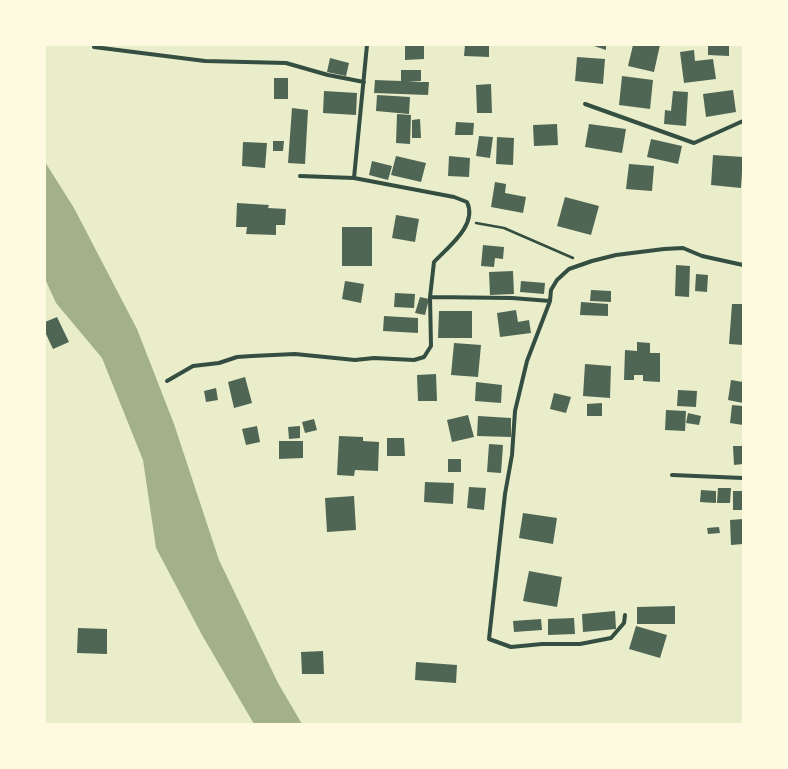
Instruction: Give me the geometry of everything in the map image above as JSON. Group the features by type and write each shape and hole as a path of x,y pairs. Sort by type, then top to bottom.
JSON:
{"street":[{"path":"354,178 367,45"},
{"path":"94,47 205,61 286,63 328,75 364,82"},
{"path":"584,104 694,143 743,121"},
{"path":"167,381 193,366 219,363 237,357 295,354 355,360 374,358 414,360 424,357 431,346 430,297 434,262 449,249 468,222 471,210 467,202 446,196 354,178 300,176"},
{"path":"625,614 624,623 611,638 580,644 542,644 511,647 489,639 505,494 512,455 515,411 527,361 550,301 551,290 557,280 569,269 616,255 683,248 702,256 743,265"},
{"path":"430,297 512,298 550,301"},
{"path":"672,475 743,478"}],"path":[{"path":"468,222 504,228 585,264"}],"shaded area":[{"path":"45,162 74,208 137,329 174,424 219,560 278,683 302,724 254,724 202,635 156,548 143,460 102,358 56,303 45,279"}],"building":[{"path":"405,45 424,45 424,59 405,60"},
{"path":"465,45 489,45 489,57 464,56"},
{"path":"591,45 606,45 606,50"},
{"path":"633,45 660,45 654,72 628,66"},
{"path":"708,45 729,45 729,56 708,55"},
{"path":"694,50 695,61 713,59 716,79 684,83 680,52"},
{"path":"577,57 605,59 603,84 575,81"},
{"path":"330,58 349,63 346,76 327,72"},
{"path":"401,70 421,70 421,81 408,82 429,82 428,95 374,93 375,80 401,81"},
{"path":"622,76 653,80 650,109 619,105"},
{"path":"274,78 288,78 288,99 274,99"},
{"path":"491,84 492,113 477,113 476,85"},
{"path":"733,90 736,112 706,117 703,94"},
{"path":"324,91 357,93 356,115 323,113"},
{"path":"673,91 688,92 686,126 664,124 665,110 671,111"},
{"path":"377,95 410,97 409,114 376,111"},
{"path":"292,108 308,110 305,164 288,163"},
{"path":"397,114 411,115 410,144 396,143"},
{"path":"420,119 421,138 412,138 412,120"},
{"path":"456,122 474,123 473,135 455,135"},
{"path":"557,124 558,145 534,146 533,125"},
{"path":"589,124 626,129 622,153 585,147"},
{"path":"479,136 493,137 490,158 476,156"},
{"path":"497,137 514,138 513,165 496,164"},
{"path":"651,139 682,146 678,164 647,157"},
{"path":"273,141 284,141 283,151 273,151"},
{"path":"243,142 267,143 265,168 242,166"},
{"path":"713,155 743,157 741,188 711,185"},
{"path":"396,156 426,163 421,182 391,175"},
{"path":"449,156 470,158 469,177 448,176"},
{"path":"372,161 392,166 388,180 369,175"},
{"path":"629,164 654,166 652,191 626,189"},
{"path":"495,182 506,184 505,193 526,197 523,213 491,207"},
{"path":"565,197 599,206 591,235 557,226"},
{"path":"237,203 269,205 268,208 286,209 285,225 276,225 276,235 246,234 247,227 236,227"},
{"path":"396,215 419,219 415,242 392,238"},
{"path":"342,227 372,227 372,266 342,266"},
{"path":"483,245 504,247 503,259 495,258 494,267 481,266"},
{"path":"676,265 690,266 689,297 675,296"},
{"path":"513,271 514,294 490,295 489,272"},
{"path":"696,274 708,275 707,292 695,291"},
{"path":"345,281 364,284 361,303 342,299"},
{"path":"521,281 545,283 544,294 520,292"},
{"path":"591,290 611,291 611,302 590,301"},
{"path":"395,293 415,294 414,308 394,307"},
{"path":"420,297 429,299 425,315 415,313"},
{"path":"581,302 608,304 608,316 580,315"},
{"path":"732,304 743,304 743,345 729,344"},
{"path":"516,310 518,322 529,320 531,333 500,337 497,313"},
{"path":"439,311 472,311 472,338 438,338"},
{"path":"384,316 418,318 418,333 383,331"},
{"path":"57,317 69,342 53,349 45,332 45,322"},
{"path":"637,342 650,343 650,353 660,353 660,382 643,381 643,375 634,375 634,380 624,380 625,350 637,351"},
{"path":"454,343 481,345 478,377 451,375"},
{"path":"585,364 611,366 610,398 583,396"},
{"path":"436,374 437,401 418,401 417,375"},
{"path":"245,377 252,403 234,408 228,382"},
{"path":"731,380 743,382 743,403 728,400"},
{"path":"476,382 502,385 501,403 475,401"},
{"path":"216,388 218,400 206,402 204,391"},
{"path":"678,390 697,391 696,407 677,406"},
{"path":"554,393 571,397 566,413 550,409"},
{"path":"602,403 602,416 587,416 587,404"},
{"path":"732,405 743,406 743,425 730,423"},
{"path":"666,410 686,411 685,431 665,430"},
{"path":"688,413 701,416 699,425 686,423"},
{"path":"468,415 474,437 452,442 447,420"},
{"path":"478,416 511,418 511,437 477,436"},
{"path":"314,419 317,430 305,433 302,422"},
{"path":"257,426 260,442 246,445 242,429"},
{"path":"300,426 300,438 289,439 288,427"},
{"path":"339,436 363,437 363,441 379,442 378,471 355,470 354,476 337,475"},
{"path":"387,438 404,438 405,456 387,456"},
{"path":"279,441 303,441 303,458 279,459"},
{"path":"489,444 503,445 501,473 487,472"},
{"path":"733,446 743,446 743,464 734,465"},
{"path":"448,459 461,459 461,472 448,472"},
{"path":"425,482 454,483 453,504 424,502"},
{"path":"469,487 486,488 484,510 467,508"},
{"path":"718,488 731,488 730,503 717,503"},
{"path":"701,490 716,491 716,503 700,502"},
{"path":"733,491 743,491 743,510 733,510"},
{"path":"354,496 356,530 327,532 325,498"},
{"path":"523,513 557,518 553,544 519,538"},
{"path":"743,519 743,544 731,545 730,520"},
{"path":"719,527 720,533 708,534 707,528"},
{"path":"529,571 562,577 557,607 523,601"},
{"path":"675,606 675,624 637,624 637,607"},
{"path":"615,611 616,629 583,632 582,614"},
{"path":"574,618 575,634 548,635 548,619"},
{"path":"541,619 542,630 514,632 513,621"},
{"path":"636,626 667,635 660,658 629,649"},
{"path":"78,628 107,629 107,654 77,653"},
{"path":"323,651 324,674 302,674 301,652"},
{"path":"416,662 457,665 456,683 415,680"}]}
